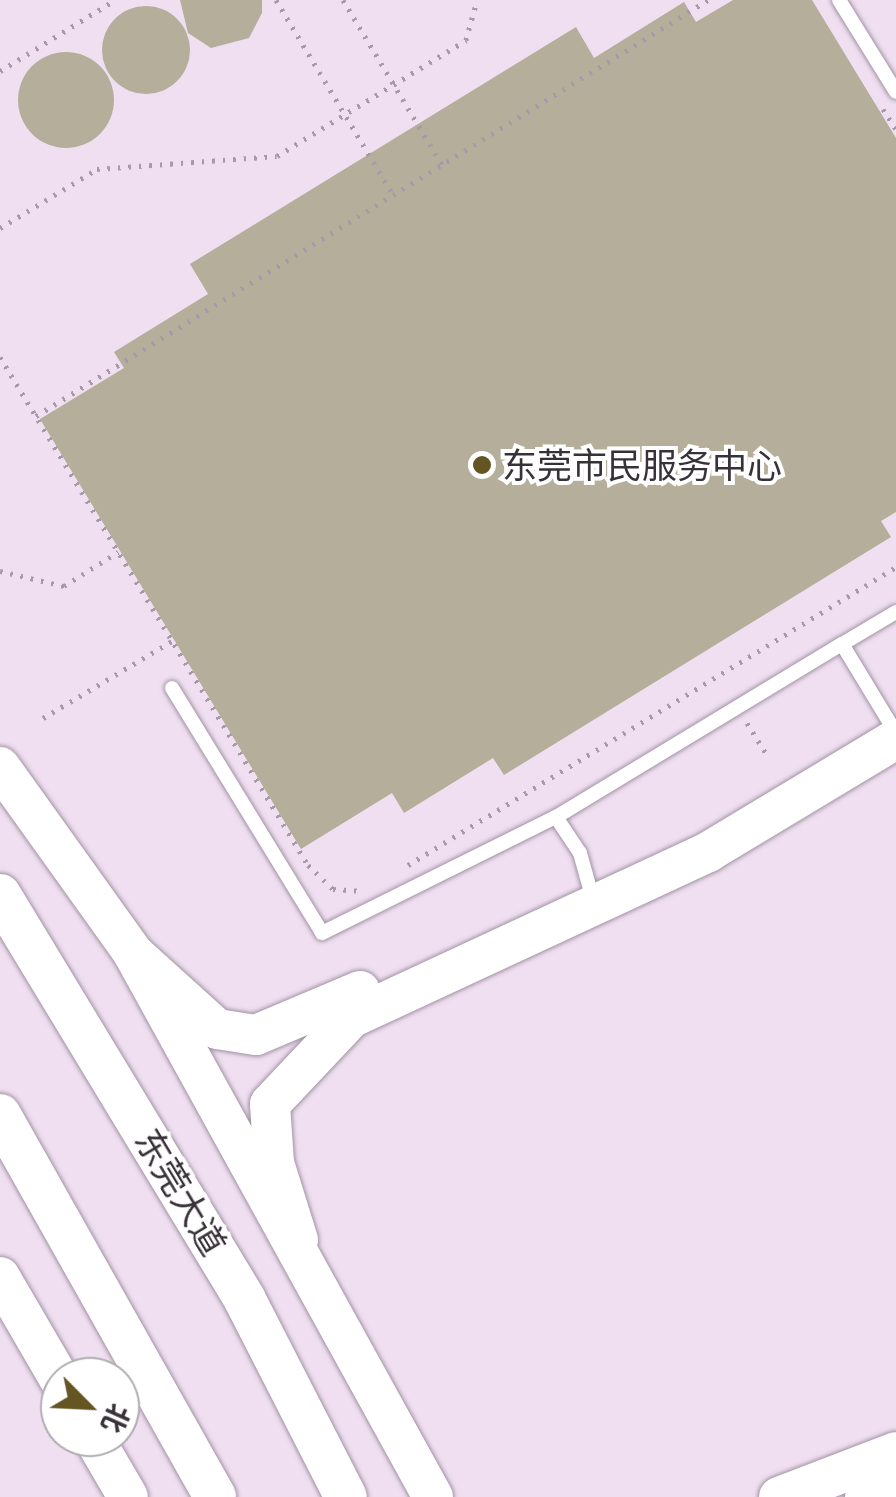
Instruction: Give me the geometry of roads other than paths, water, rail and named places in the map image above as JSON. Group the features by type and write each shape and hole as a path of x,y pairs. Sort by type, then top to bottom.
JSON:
{"main road":[{"name":"东莞大道","path":"0,895 244,1300 346,1497"},
{"path":"0,1115 215,1497"}],"street":[{"path":"133,953 217,1029 256,1035 591,894 708,852 894,727"},
{"path":"0,767 133,953 298,1240 432,1491"},
{"path":"298,1240 274,1162 270,1104 298,1065 351,1018 591,894"},
{"path":"0,1277 47,1357"},
{"path":"779,1497 896,1452"},
{"path":"105,1457 128,1497"},
{"path":"865,1497 896,1485"}],"lane":[{"path":"840,0 896,92"},
{"path":"172,688 322,933 556,816 896,612"},
{"path":"842,644 894,727"},
{"path":"556,816 591,894"}],"place":[{"name":"东莞市民服务中心","path":"482,465"}]}
